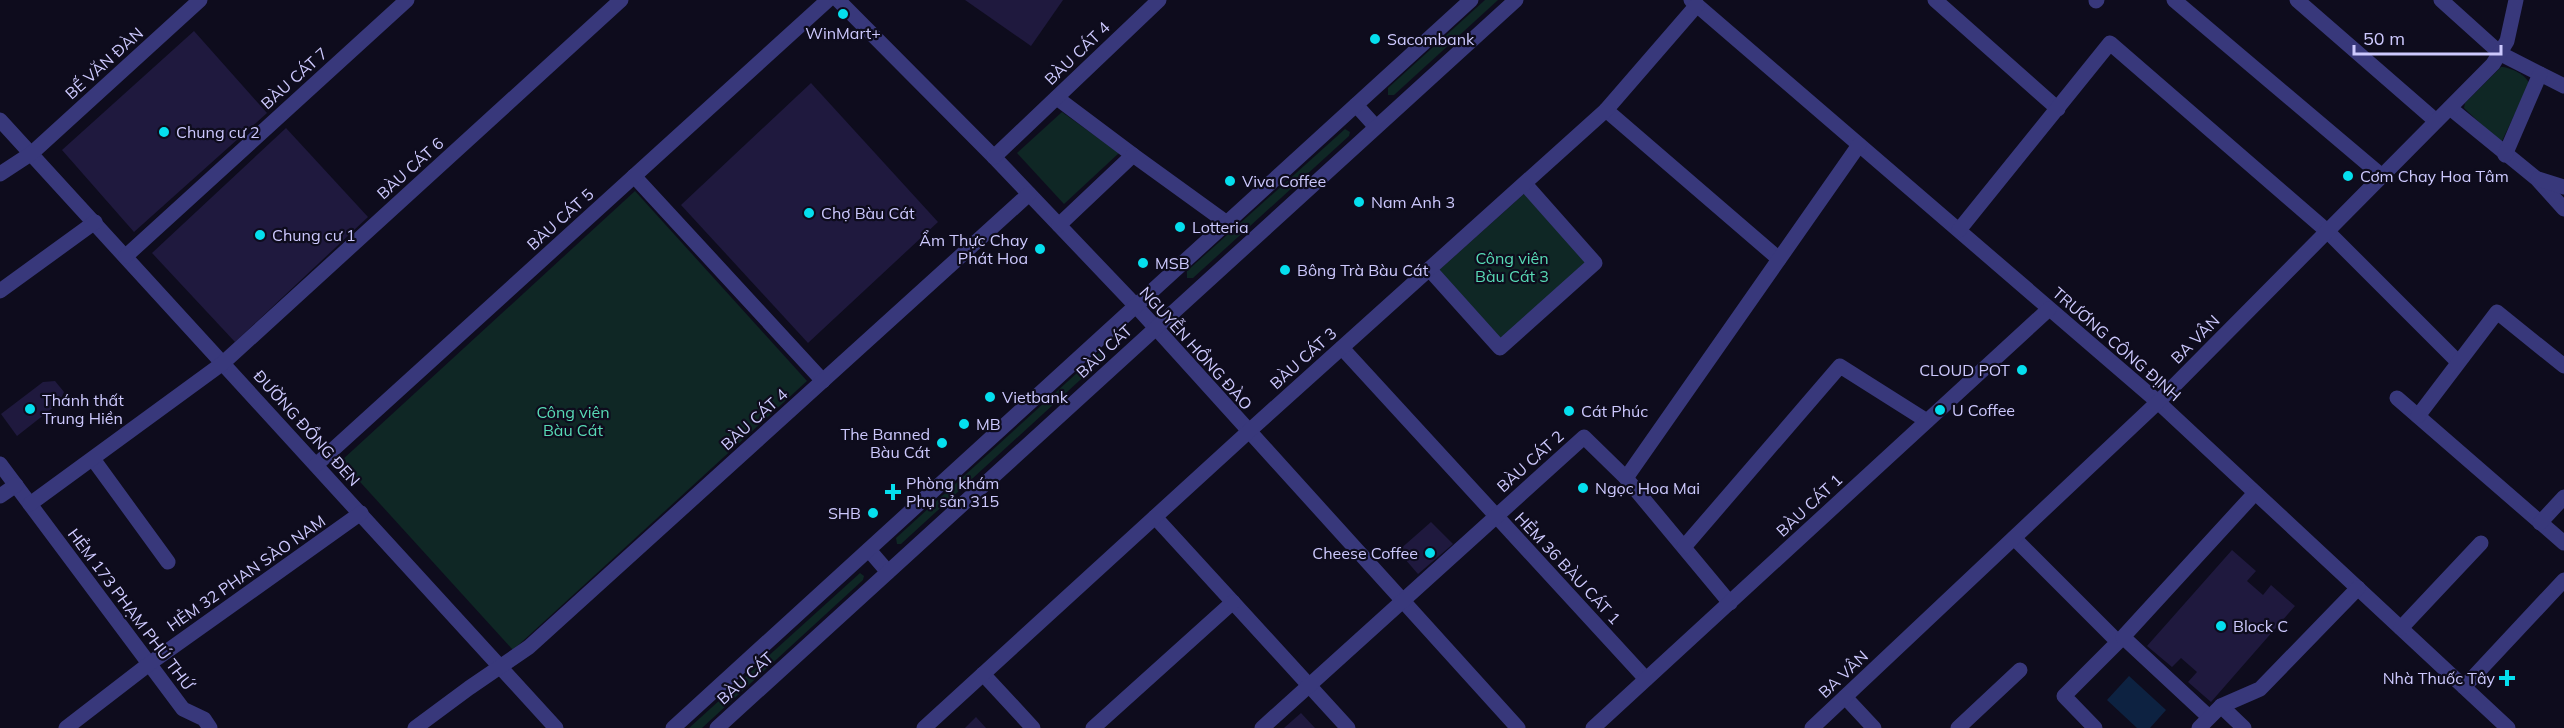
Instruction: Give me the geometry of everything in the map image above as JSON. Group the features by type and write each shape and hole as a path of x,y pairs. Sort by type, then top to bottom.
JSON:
{"street":[{"name":"BẾ VĂN ĐÀN","path":"0,174 32,153 200,0"},
{"name":"BÀU CÁT 7","path":"126,256 407,0"},
{"name":"BÀU CÁT 6","path":"30,504 223,363 621,0"},
{"name":"BÀU CÁT 5","path":"316,465 828,0"},
{"name":"NGUYỄN HỒNG ĐÀO","path":"838,0 994,157 1136,306 1518,728"},
{"name":"BÀU CÁT 4","path":"994,157 1159,0"},
{"name":"BÀU CÁT","path":"673,728 1471,0"},
{"name":"BÀU CÁT","path":"717,728 1516,0"},
{"path":"1935,0 2058,109"},
{"path":"2174,0 2382,176"},
{"path":"2297,0 2436,121"},
{"path":"2441,0 2501,54 2564,86"},
{"name":"BA VÂN","path":"1812,728 2158,402 2450,108 2501,54 2509,36 2516,0"},
{"name":"BÀU CÁT 3","path":"924,728 1606,110 1694,3"},
{"name":"TRƯƠNG CÔNG ĐỊNH","path":"1694,3 2158,402 2508,728"},
{"path":"1959,230 2110,44 2327,231 2457,362"},
{"path":"2505,155 2540,74"},
{"path":"1057,98 1227,223"},
{"path":"1356,105 1376,127"},
{"path":"2450,108 2537,179 2564,209"},
{"path":"1606,110 1779,259"},
{"name":"ĐƯỜNG ĐỒNG ĐEN","path":"3,126 32,153 556,728"},
{"path":"1730,603 1626,478 1859,145"},
{"path":"1059,225 1133,155"},
{"path":"634,176 823,381"},
{"path":"2537,179 2564,187"},
{"path":"1429,269 1500,348 1595,263 1525,183"},
{"name":"BÀU CÁT 4","path":"415,728 530,647 1029,194"},
{"path":"0,291 95,222"},
{"name":"BÀU CÁT 1","path":"1593,728 2049,309"},
{"path":"2418,416 2497,312 2564,366"},
{"name":"HẺM 36 BÀU CÁT 1","path":"1342,348 1646,679"},
{"path":"1684,547 1840,366 1927,420"},
{"path":"2397,398 2564,543"},
{"name":"BÀU CÁT 2","path":"1262,728 1584,437 1626,478"},
{"path":"93,459 168,562"},
{"path":"0,464 15,484 0,496"},
{"name":"HẺM 173 PHẠM PHÚ THỨ","path":"15,484 183,709 204,719 210,728"},
{"path":"2256,493 2123,637 2204,723 2221,706 2260,689 2358,588"},
{"path":"2540,523 2564,497"},
{"name":"HẺM 32 PHAN SÀO NAM","path":"66,728 149,664 361,513"},
{"path":"1155,517 1348,728"},
{"path":"2014,538 2118,642 2064,696 2095,728"},
{"path":"2401,628 2481,543"},
{"path":"868,550 888,572"},
{"path":"2464,687 2564,580"},
{"path":"1093,728 1233,602"},
{"path":"1958,728 2020,670"},
{"path":"983,674 1033,728"},
{"path":"1845,697 1874,728"},
{"path":"2221,706 2244,728"}],"green space":[{"path":"1485,0 1498,0 1394,95 1388,95 1388,88"},
{"path":"2501,67 2518,72 2529,84 2502,141 2498,140 2464,108 2465,103"},
{"path":"1062,112 1119,153 1064,204 1017,153"},
{"path":"1345,129 1350,132 1349,136 1193,278 1187,278 1187,271"},
{"name":"Công viên Bàu Cát","path":"635,191 807,381 513,650 341,461"},
{"name":"Công viên Bàu Cát 3","path":"1525,193 1587,262 1499,341 1438,271"},
{"path":"1100,352 1104,355 1103,359 901,544 897,544 896,538"},
{"path":"860,573 864,576 863,580 702,728 689,728"}],"water":[{"path":"2129,676 2166,710 2150,728 2137,728 2107,700"}],"building":[{"path":"965,0 1063,0 1031,46"},
{"name":"Chung cư 2","path":"194,31 267,113 134,232 62,150"},
{"name":"Chợ Bàu Cát","path":"811,83 938,222 808,343 681,205"},
{"name":"Chung cư 1","path":"286,128 368,217 235,342 152,253"},
{"name":"Thánh thất Trung Hiền","path":"55,381 64,392 59,403 17,436 1,414 43,382"},
{"path":"1431,522 1453,544 1418,574 1398,551"},
{"name":"Block C","path":"2232,550 2256,571 2247,581 2263,595 2271,585 2295,606 2211,702 2188,682 2197,672 2181,658 2172,667 2147,646"},
{"path":"1301,713 1315,728 1284,728"},
{"path":"976,717 986,728 965,728"}],"place":[{"name":"WinMart+","path":"843,14"},
{"name":"Sacombank","path":"1375,39"},
{"name":"Chung cư 2","path":"164,132"},
{"name":"Cơm Chay Hoa Tâm","path":"2348,176"},
{"name":"Viva Coffee","path":"1230,181"},
{"name":"Nam Anh 3","path":"1359,202"},
{"name":"Chợ Bàu Cát","path":"809,213"},
{"name":"Lotteria","path":"1180,227"},
{"name":"Chung cư 1","path":"260,235"},
{"name":"Ẩm Thực Chay Phát Hoa","path":"1040,249"},
{"name":"MSB","path":"1143,263"},
{"name":"Bông Trà Bàu Cát","path":"1285,270"},
{"name":"CLOUD POT","path":"2022,370"},
{"name":"Vietbank","path":"990,397"},
{"name":"Thánh thất Trung Hiền","path":"30,409"},
{"name":"U Coffee","path":"1940,410"},
{"name":"Cát Phúc","path":"1569,411"},
{"name":"MB","path":"964,424"},
{"name":"The Banned Bàu Cát","path":"942,443"},
{"name":"Ngọc Hoa Mai","path":"1583,488"},
{"name":"Phòng khám Phụ sản 315","path":"893,492"},
{"name":"SHB","path":"873,513"},
{"name":"Cheese Coffee","path":"1430,553"},
{"name":"Block C","path":"2221,626"},
{"name":"Nhà Thuốc Tây","path":"2507,678"}]}
